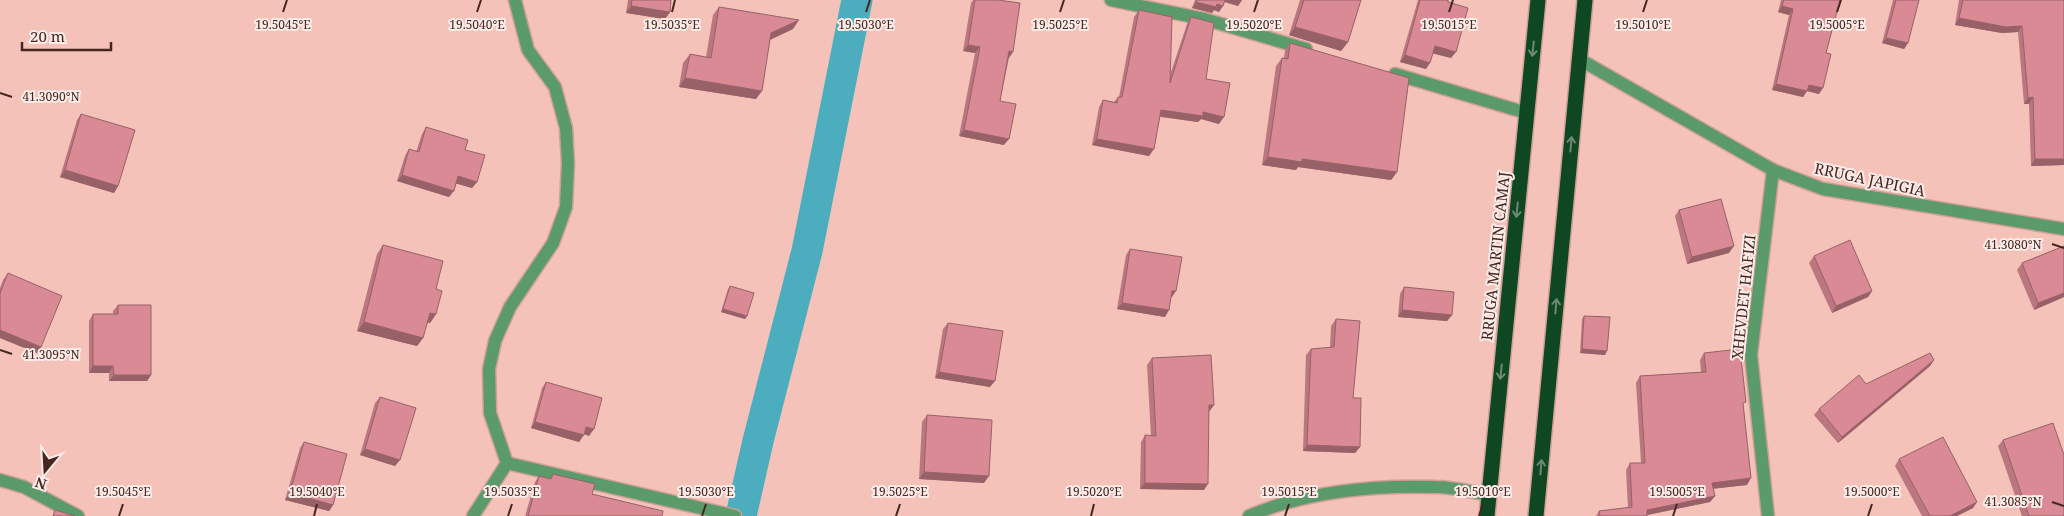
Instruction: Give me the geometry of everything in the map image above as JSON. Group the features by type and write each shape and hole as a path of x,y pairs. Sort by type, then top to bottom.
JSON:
{"highway":[{"name":"RRUGA MARTIN CAMAJ","path":"1486,516 1538,0"},
{"path":"1536,516 1585,0"}],"street":[{"path":"507,463 490,413 489,369 495,341 510,307 553,243 566,207 568,163 566,128 555,87 528,50 515,0"},
{"path":"1111,0 1204,19 1318,52"},
{"name":"RRUGA JAPIGIA","path":"1579,59 1773,170 1823,189 2064,229"},
{"path":"1384,72 1527,113"},
{"name":"XHEVDET HAFIZI","path":"1768,516 1751,355 1773,170"},
{"path":"507,463 735,516"},
{"path":"474,516 507,463"},
{"path":"0,480 24,487 78,516"},
{"path":"1249,516 1296,500 1361,489 1438,487 1489,495"}],"building":[{"path":"632,0 671,0 670,12 631,6"},
{"path":"975,0 998,0 1020,3 1013,52 1009,51 1000,101 1016,104 1009,139 964,130 980,47 968,45"},
{"path":"1197,0 1225,0 1223,6 1217,4 1216,7 1196,2"},
{"path":"1304,0 1361,0 1348,42 1295,27"},
{"path":"1420,0 1448,0 1448,2 1468,8 1456,52 1435,46 1430,63 1405,55"},
{"path":"1784,0 1840,0 1826,53 1831,54 1823,88 1809,85 1807,91 1776,84 1793,9 1782,6"},
{"path":"1896,0 1919,0 1908,43 1886,38"},
{"path":"1963,0 2064,0 2064,159 2035,159 2033,97 2028,98 2022,26 2006,27 1959,18"},
{"path":"719,7 799,20 771,33 762,91 685,78 690,54 711,58"},
{"path":"1139,10 1172,17 1170,83 1191,17 1214,23 1206,79 1230,83 1224,117 1203,112 1203,116 1161,110 1154,149 1097,139 1103,100 1117,103 1118,97 1122,97"},
{"path":"1290,43 1409,78 1397,172 1302,159 1302,162 1268,157 1282,58 1288,59"},
{"path":"81,114 135,130 118,186 65,170"},
{"path":"426,127 468,140 465,150 485,155 477,182 458,176 454,191 402,175 409,149 419,152"},
{"path":"1721,199 1734,246 1692,257 1679,210"},
{"path":"1850,240 1872,291 1836,306 1814,256"},
{"path":"383,245 443,261 436,289 442,291 436,314 430,313 423,338 364,322"},
{"path":"2064,246 2064,293 2038,303 2022,263"},
{"path":"1130,249 1182,257 1176,291 1172,291 1169,310 1122,303"},
{"path":"8,273 62,296 41,347 0,330 0,293"},
{"path":"730,286 754,293 747,316 723,309"},
{"path":"1404,287 1454,292 1452,315 1402,310"},
{"path":"118,305 151,305 151,375 114,375 113,366 93,366 93,314 118,314"},
{"path":"1584,316 1610,317 1607,351 1582,349"},
{"path":"1336,319 1360,321 1353,398 1361,398 1360,447 1307,445 1311,349 1334,347"},
{"path":"948,323 1003,331 995,381 939,372"},
{"path":"1740,349 1746,402 1743,403 1751,478 1712,483 1715,496 1647,510 1647,516 1600,516 1599,511 1632,507 1630,463 1645,463 1640,376 1706,372 1704,353"},
{"path":"1930,353 1934,360 1842,437 1819,409 1859,375 1866,384"},
{"path":"1211,355 1214,405 1209,405 1208,484 1145,483 1145,435 1156,436 1152,358"},
{"path":"546,382 602,398 594,429 586,427 584,435 535,422"},
{"path":"380,397 416,408 400,460 365,449"},
{"path":"927,415 992,420 989,476 924,472"},
{"path":"2053,423 2064,455 2064,516 2029,516 2003,440"},
{"path":"1943,437 1977,502 1950,516 1930,516 1899,459"},
{"path":"304,442 347,454 333,505 290,493"},
{"path":"553,474 595,484 592,494 663,511 662,516 528,516 539,476 551,479"},
{"path":"55,510 75,516 53,516"}],"waterway":[{"path":"741,516 758,441 807,251 857,0"}]}
